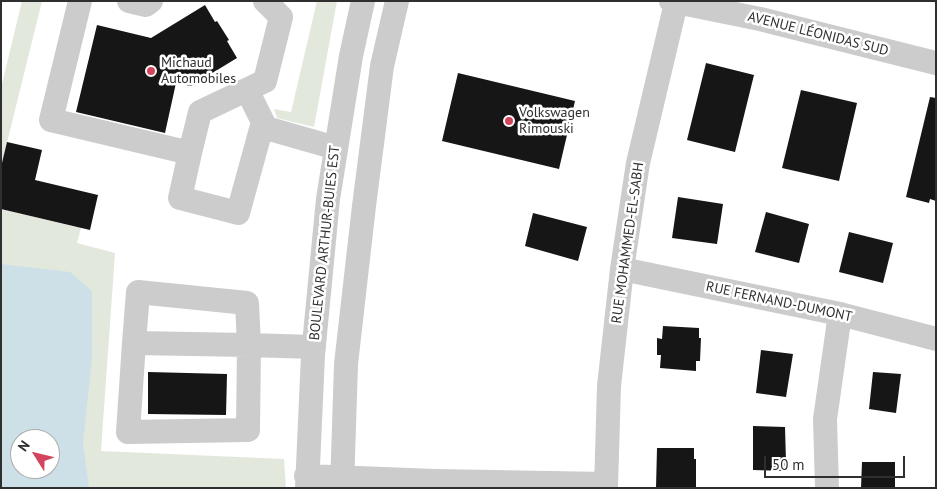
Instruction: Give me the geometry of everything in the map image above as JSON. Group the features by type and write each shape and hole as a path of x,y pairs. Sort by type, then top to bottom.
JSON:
{"street":[{"path":"80,1 51,120 190,154"},
{"path":"129,1 146,5 151,1"},
{"path":"263,122 238,213 180,198 200,112 266,82 282,17 265,1"},
{"name":"BOULEVARD ARTHUR-BUIES EST","path":"307,482 314,347 328,200 351,56 363,1"},
{"path":"342,483 346,364 382,66 396,1"},
{"name":"AVENUE LÉONIDAS SUD","path":"673,2 762,10 936,63"},
{"name":"RUE MOHAMMED-EL-SABH","path":"606,486 609,386 622,268 638,163 673,2"},
{"path":"247,90 266,128 336,148"},
{"name":"RUE FERNAND-DUMONT","path":"622,268 840,314 936,339"},
{"path":"138,292 247,303 249,345 248,430 128,432 134,343 138,292"},
{"path":"828,488 826,419 840,314"},
{"path":"134,343 314,347"},
{"path":"307,482 342,483 367,477 606,486"}],"shaded area":[{"path":"22,1 42,1 1,167 1,88"},
{"path":"317,1 337,1 314,127 277,118 274,109 291,112"},
{"path":"1,209 81,228 77,243 115,253 101,451 284,459 286,488 1,488"},
{"path":"1,264 70,272 92,291 92,359 83,443 89,488 1,488"}],"building":[{"name":"Michaud Automobiles","path":"205,5 229,40 227,41 237,58 191,86 176,83 165,133 76,112 97,25 151,38"},
{"path":"706,63 754,75 735,152 687,140"},
{"name":"Volkswagen Rimouski","path":"458,73 575,101 559,169 442,141"},
{"path":"801,90 857,103 839,181 782,168"},
{"path":"930,97 936,98 936,201 930,199 929,203 906,197"},
{"path":"7,142 42,150 35,180 98,195 90,230 1,209 1,167"},
{"path":"678,197 723,204 717,244 672,238"},
{"path":"766,212 809,224 799,263 755,252"},
{"path":"533,213 587,227 578,261 525,246"},
{"path":"849,232 893,243 883,283 839,272"},
{"path":"663,326 699,328 699,338 701,338 700,361 696,361 696,371 660,368 661,355 657,355 657,338 662,339"},
{"path":"761,350 793,354 786,397 756,393"},
{"path":"148,372 227,374 226,415 148,414"},
{"path":"873,372 901,374 896,413 869,409"},
{"path":"753,426 785,427 785,471 753,470"},
{"path":"657,448 694,448 696,487 656,488"},
{"path":"862,462 895,462 895,488 861,488"}],"place":[{"name":"Michaud Automobiles","path":"151,71"},
{"name":"Volkswagen Rimouski","path":"509,121"}]}
